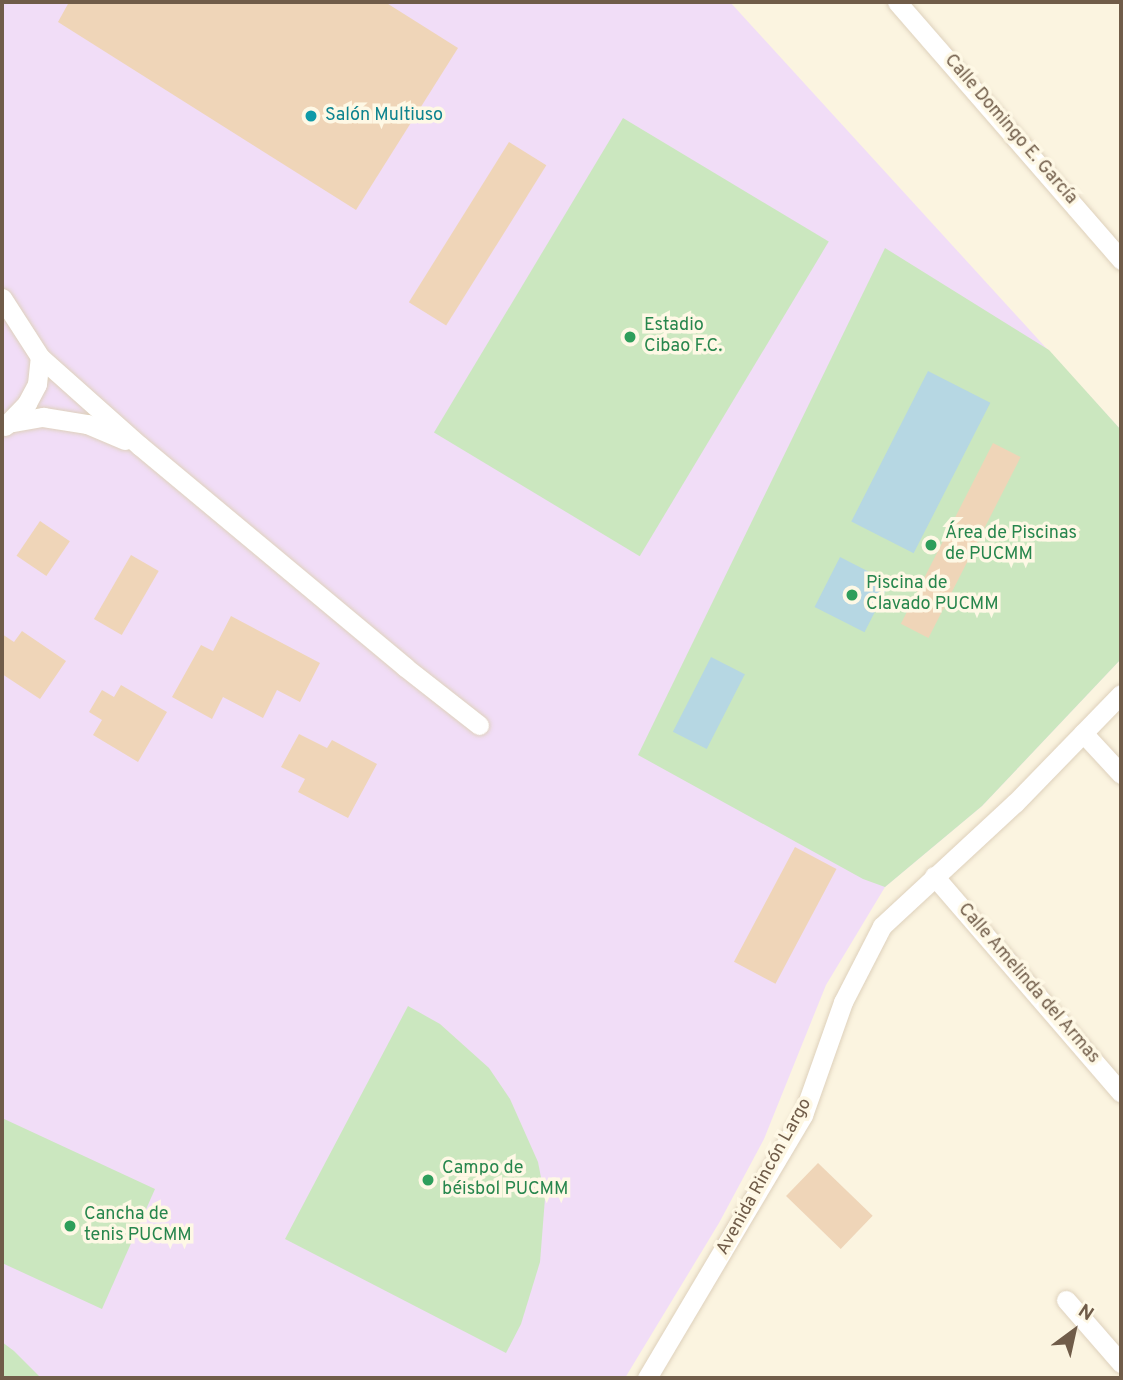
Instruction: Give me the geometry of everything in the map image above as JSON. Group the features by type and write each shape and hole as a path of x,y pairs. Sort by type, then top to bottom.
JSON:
{"street":[{"name":"Calle Domingo E. García","path":"897,2 1121,260"},
{"path":"2,298 40,357 140,446 405,667 479,725"},
{"path":"5,426 27,403 37,384 40,357"},
{"path":"5,426 43,417 87,424 140,446"},
{"name":"Avenida Rincón Largo","path":"647,1378 803,1115 843,1002 882,926 1015,803 1121,694"},
{"path":"1083,733 1121,774"},
{"name":"Calle Amelinda del Armas","path":"934,876 1121,1093"},
{"path":"1066,1300 1121,1363"}],"shaded area":[{"path":"2,2 730,2 1121,430 1121,659 982,806 885,887 826,985 764,1139 719,1223 625,1378 2,1378"}],"green space":[{"name":"Estadio Cibao F.C.","path":"623,118 829,242 640,556 434,433"},
{"name":"Área de Piscinas de PUCMM","path":"885,248 1049,350 1121,430 1121,659 982,806 885,887 863,879 638,755"},
{"name":"Campo de béisbol PUCMM","path":"408,1006 440,1024 489,1068 510,1099 538,1162 545,1198 540,1262 521,1324 506,1353 285,1239"},
{"name":"Cancha de tenis PUCMM","path":"2,1118 155,1189 102,1309 2,1263"},
{"path":"2,1342 14,1351 41,1378 2,1378"}],"water":[{"path":"928,371 990,403 914,553 851,522"},
{"name":"Piscina de Clavado PUCMM","path":"840,557 890,582 864,632 815,607"},
{"path":"711,657 745,674 707,749 673,732"}],"building":[{"name":"Salón Multiuso","path":"69,2 385,2 458,48 356,210 58,22"},
{"path":"509,142 546,165 446,326 409,302"},
{"path":"993,443 1021,457 928,638 901,624"},
{"path":"40,521 70,541 46,576 17,556"},
{"path":"131,555 159,571 122,635 94,619"},
{"path":"231,616 320,663 300,702 277,690 263,718 223,697 212,719 172,697 201,645 213,651"},
{"path":"22,631 66,661 40,699 2,674 2,634 14,642"},
{"path":"121,685 167,712 138,762 93,735 102,720 89,712 102,690 114,697"},
{"path":"299,734 327,748 332,740 377,764 348,818 298,792 305,779 281,767"},
{"path":"795,847 836,869 775,984 734,962"},
{"path":"818,1163 873,1216 841,1249 786,1196"}],"place":[{"name":"Salón Multiuso","path":"311,116"},
{"name":"Estadio Cibao F.C.","path":"630,337"},
{"name":"Área de Piscinas de PUCMM","path":"931,545"},
{"name":"Piscina de Clavado PUCMM","path":"852,595"},
{"name":"Campo de béisbol PUCMM","path":"428,1180"},
{"name":"Cancha de tenis PUCMM","path":"70,1226"}]}
